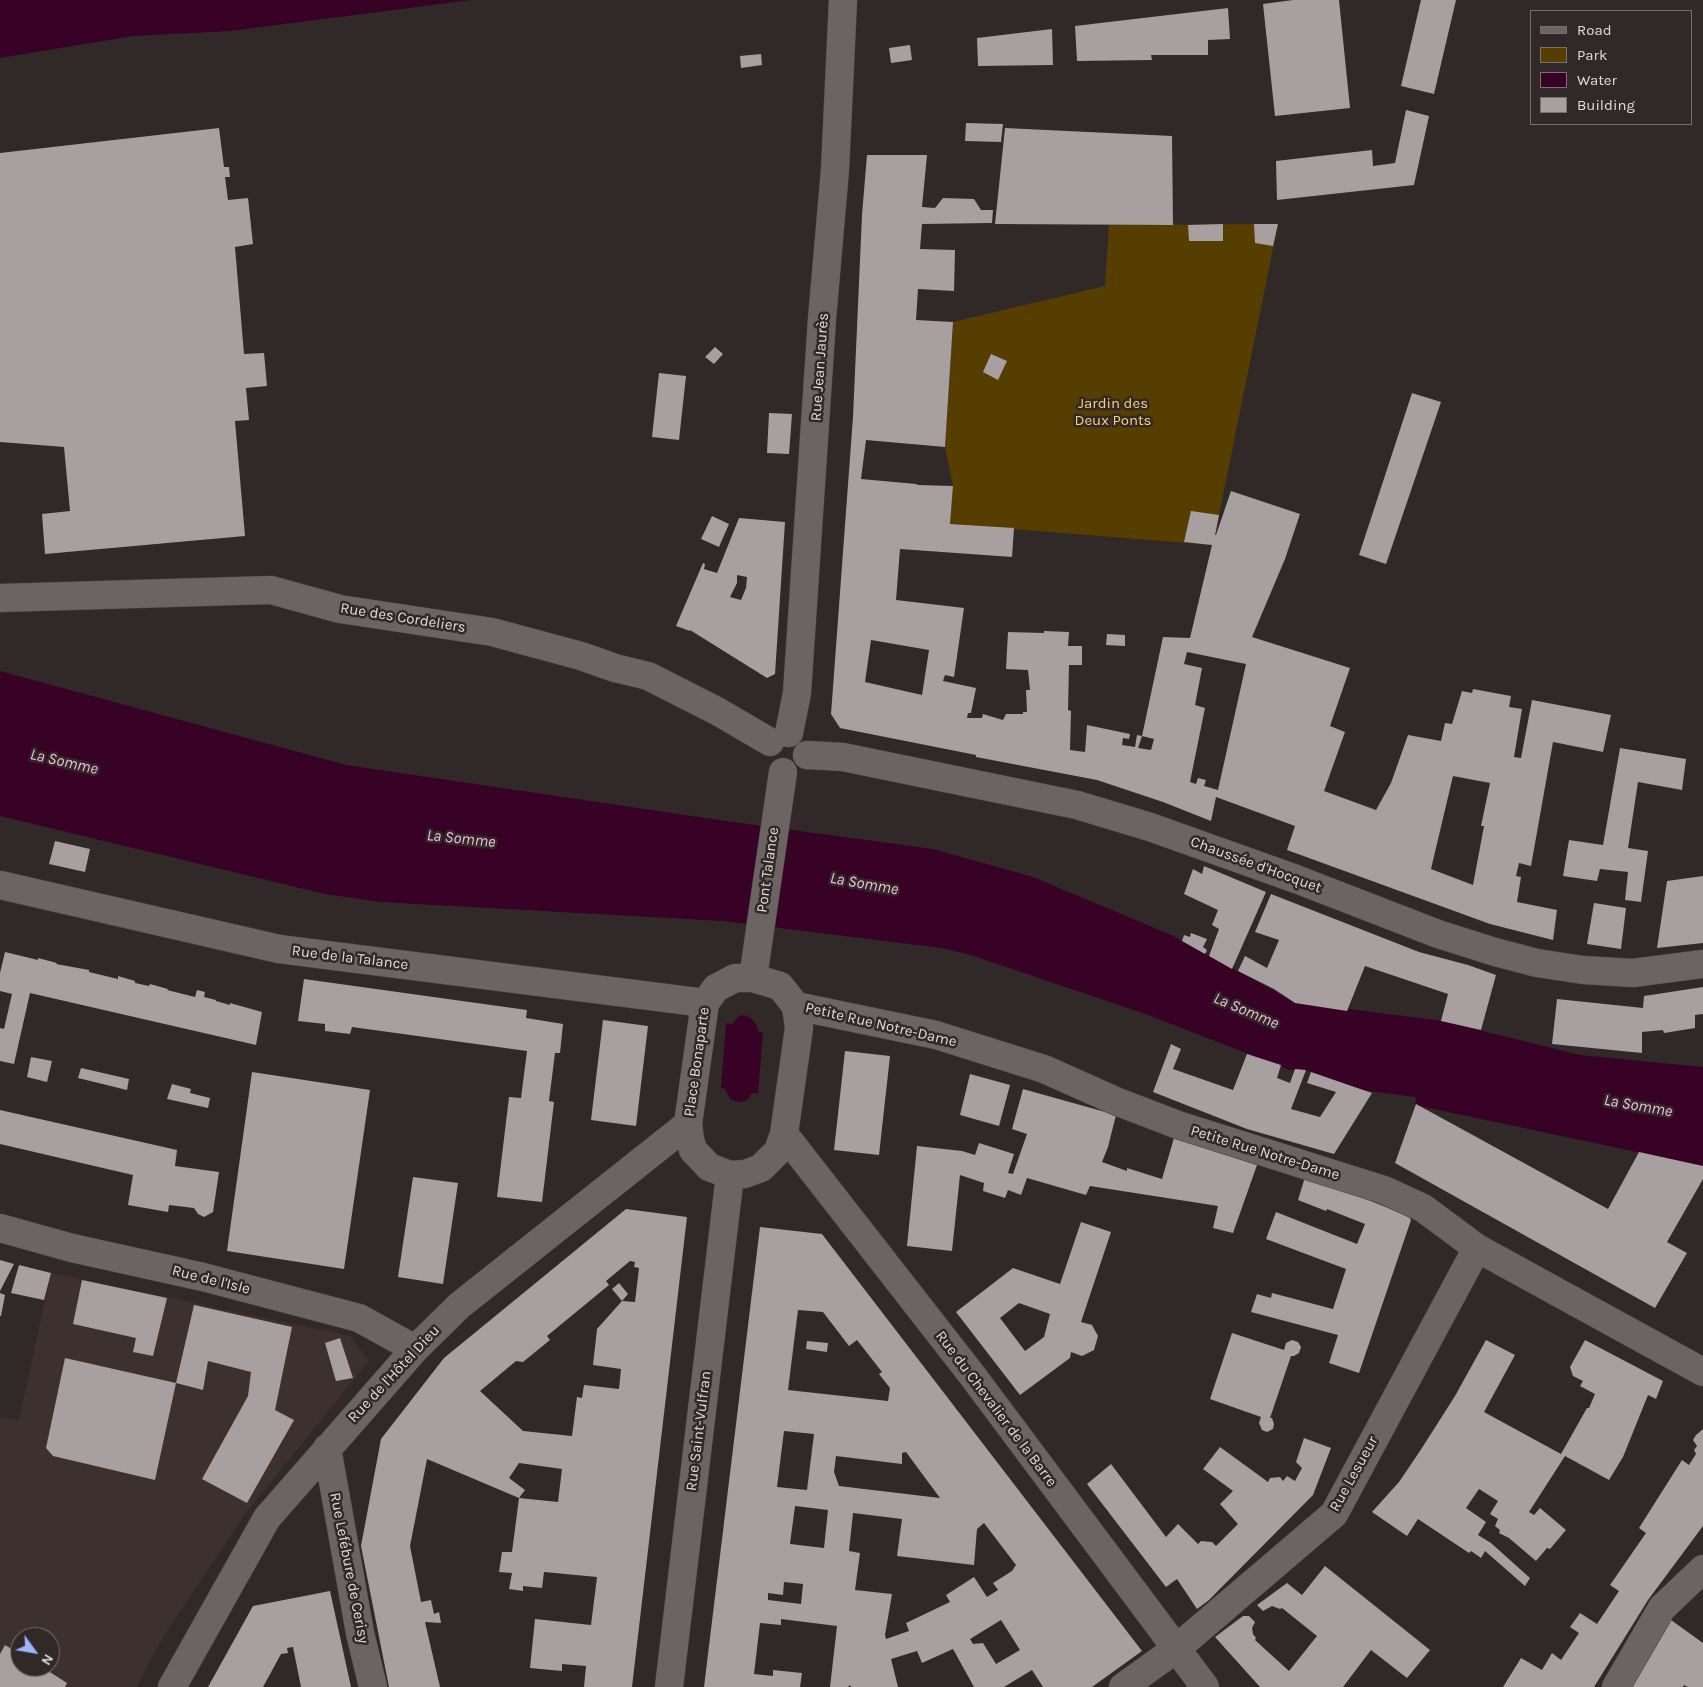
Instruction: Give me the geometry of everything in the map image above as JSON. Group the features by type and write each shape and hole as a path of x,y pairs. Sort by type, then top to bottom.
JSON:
{"street":[{"name":"Rue Jean Jaurès","path":"780,737 797,683 822,320 835,170 843,0"},
{"name":"Rue des Cordeliers","path":"8,598 271,590 340,609 492,632 581,656 615,668 648,676 717,711 780,737"},
{"path":"799,736 806,745 807,755 802,765 798,768 783,772 772,766 769,760 768,748 780,737 799,736"},
{"name":"Chaussée d'Hocquet","path":"807,755 843,757 1086,808 1150,827 1296,879 1438,934 1495,952 1537,962 1583,970 1633,973 1703,964"},
{"name":"Pont Talance","path":"753,978 783,772"},
{"name":"Rue de la Talance","path":"0,885 279,949 705,1003"},
{"name":"Place Bonaparte","path":"730,1175 709,1167 693,1150 688,1124 705,1003 716,988 735,978 753,978 780,986 796,1006"},
{"path":"730,1175 745,1174 761,1168 778,1151 784,1134 799,1028 796,1006"},
{"name":"Petite Rue Notre-Dame","path":"796,1006 936,1035 1044,1069 1118,1102 1178,1125 1384,1190 1423,1208 1477,1248 1703,1372"},
{"name":"Rue de l'Hôtel Dieu","path":"172,1687 267,1518 415,1349 460,1305 688,1124"},
{"name":"Rue du Chevalier de la Barre","path":"784,1134 972,1375 1205,1687"},
{"name":"Rue Saint-Vulfran","path":"669,1687 730,1175"},
{"name":"Rue de l'Isle","path":"0,1228 72,1248 203,1277 359,1318 415,1349"},
{"name":"Rue Lesueur","path":"1123,1687 1176,1649 1334,1514 1477,1248"},
{"name":"Rue Lefébure de Cerisy","path":"327,1448 360,1633 373,1687"},
{"path":"1616,1687 1662,1608 1703,1569"}],"shaded area":[{"path":"51,1273 350,1336 369,1361 245,1514 163,1637 137,1687 0,1687 0,1417 19,1420"}],"green space":[{"name":"Jardin des Deux Ponts","path":"1278,224 1216,535 1212,545 950,524 953,486 945,447 953,322 1105,286 1109,225"}],"water":[{"path":"0,0 471,0 230,31 134,36 0,58"},
{"name":"La Somme","path":"0,671 346,765 733,822 933,849 1033,877 1169,934 1295,1002 1442,1021 1580,1055 1703,1067 1703,1166 1415,1105 1416,1097 1361,1090 1305,1070 1290,1070 1148,1015 971,955 941,948 723,921 381,902 325,894 0,816"},
{"path":"744,1015 754,1021 758,1031 763,1033 758,1093 752,1093 746,1101 737,1102 730,1099 725,1089 721,1088 726,1023 732,1024 739,1016"}],"building":[{"path":"1293,0 1339,0 1350,108 1275,116 1263,4"},
{"path":"1421,0 1456,0 1434,94 1401,86"},
{"path":"1228,8 1230,39 1208,40 1208,55 1151,55 1152,60 1077,61 1075,26"},
{"path":"1052,29 1053,65 978,66 977,38"},
{"path":"910,45 912,60 891,63 889,48"},
{"path":"761,54 762,65 741,68 740,56"},
{"path":"1406,110 1429,116 1414,185 1277,200 1276,161 1372,150 1373,166 1395,163"},
{"path":"966,123 1003,124 1001,142 965,141"},
{"path":"219,128 224,167 229,167 230,177 225,177 228,200 248,198 253,244 235,247 244,354 264,353 267,386 246,388 249,420 235,421 245,536 45,554 42,514 70,511 64,447 0,442 0,153"},
{"path":"1005,128 1172,136 1173,225 995,224"},
{"path":"867,155 927,155 922,207 935,208 943,198 974,199 981,210 993,210 992,223 922,224 920,249 955,250 954,291 918,289 916,320 953,322 945,447 866,440 861,479 918,485 953,486 950,524 1014,528 1012,557 900,549 896,600 964,608 954,677 945,675 943,681 976,688 971,713 968,713 967,718 982,718 983,714 1003,720 1006,714 1023,714 1023,712 1027,712 1026,690 1030,690 1028,670 1006,669 1008,632 1069,632 1068,646 1082,646 1082,665 1069,665 1068,710 1071,711 1070,750 1085,752 1087,725 1130,734 1129,739 1123,738 1122,745 1135,747 1137,735 1142,736 1163,637 1190,638 1212,545 1184,542 1191,511 1219,515 1215,535 1231,491 1300,514 1285,559 1252,637 1350,668 1330,726 1345,732 1324,791 1376,810 1391,783 1408,735 1441,741 1445,723 1452,724 1462,691 1472,693 1473,689 1511,696 1509,707 1522,709 1514,757 1521,758 1532,700 1611,715 1603,752 1553,742 1531,866 1519,863 1516,876 1521,877 1517,902 1557,910 1553,940 1490,924 1287,850 1295,826 1216,797 1211,821 1163,802 1097,780 840,728 831,714 853,417 862,215","holes":["871,640 929,650 922,695 865,682","1187,652 1246,664 1218,790 1204,786 1206,780 1198,778 1196,784 1190,782 1205,708 1195,705 1202,668 1184,664","1142,736 1154,739 1151,750 1138,748","1453,776 1490,783 1481,826 1484,826 1473,885 1431,869"]},
{"path":"1223,224 1223,241 1189,241 1188,225"},
{"path":"1254,224 1278,224 1273,246 1255,243"},
{"path":"715,347 723,354 714,364 705,357"},
{"path":"991,354 1007,361 998,380 983,372"},
{"path":"659,373 686,376 679,440 652,437"},
{"path":"1412,393 1441,402 1386,564 1359,555"},
{"path":"769,413 792,414 789,454 767,453"},
{"path":"712,516 729,524 719,547 701,539"},
{"path":"739,518 785,522 775,674 767,678 690,630 676,626 703,563 705,564 704,569 717,573","holes":["737,575 747,577 746,588 741,600 730,597 737,583"]},
{"path":"1107,634 1125,635 1125,646 1106,645"},
{"path":"1620,748 1686,759 1682,790 1638,782 1628,848 1648,851 1641,902 1625,900 1628,872 1600,869 1597,881 1563,876 1569,840 1603,845"},
{"path":"55,841 90,849 85,872 49,864"},
{"path":"1204,866 1266,892 1232,969 1209,956 1219,929 1212,925 1218,910 1184,894 1193,869 1202,874"},
{"path":"1703,876 1703,943 1657,948 1667,881"},
{"path":"1271,894 1419,952 1468,965 1496,975 1481,1030 1441,1021 1448,994 1365,966 1347,1011 1295,1003 1274,989 1238,971 1245,956 1267,968 1279,940 1255,932"},
{"path":"1594,903 1626,908 1621,949 1587,944"},
{"path":"1191,933 1207,939 1203,947 1207,950 1205,954 1182,941 1184,935 1190,937"},
{"path":"5,952 89,970 89,972 118,979 118,976 135,981 135,983 149,986 150,984 195,997 197,990 205,992 204,997 262,1012 256,1045 30,993 14,1064 0,1061 0,1028 4,1029 12,994 0,991 0,973"},
{"path":"304,979 527,1010 526,1018 563,1024 560,1053 555,1053 549,1101 554,1102 542,1202 497,1197 509,1097 521,1098 527,1051 352,1027 350,1034 325,1031 325,1024 298,1021"},
{"path":"1703,987 1703,1014 1695,1015 1695,1028 1664,1033 1663,1030 1642,1032 1642,1053 1552,1044 1557,999 1643,1008 1644,996"},
{"path":"603,1020 648,1026 636,1126 591,1120"},
{"path":"1171,1044 1181,1049 1173,1069 1233,1090 1247,1054 1281,1065 1277,1078 1290,1083 1295,1069 1306,1070 1291,1109 1320,1117 1336,1092 1307,1083 1311,1072 1372,1093 1334,1154 1247,1129 1153,1092"},
{"path":"845,1051 890,1056 879,1155 834,1150"},
{"path":"31,1057 52,1061 47,1082 27,1077"},
{"path":"81,1068 129,1079 127,1090 78,1078"},
{"path":"252,1072 370,1090 344,1269 227,1251"},
{"path":"970,1074 1010,1085 999,1126 960,1115"},
{"path":"172,1084 191,1089 190,1093 210,1098 208,1108 167,1099"},
{"path":"1023,1089 1116,1115 1102,1162 1127,1171 1127,1168 1162,1179 1174,1138 1257,1165 1233,1233 1213,1228 1218,1206 1090,1186 1086,1195 1027,1178 1021,1195 1008,1190 1005,1198 983,1191 984,1183 960,1175 952,1251 907,1246 917,1146 962,1151 975,1155 979,1143 1014,1154 1008,1173 1013,1174 1027,1134 1012,1129"},
{"path":"1416,1104 1608,1209 1639,1152 1703,1166 1703,1179 1667,1242 1687,1253 1655,1308 1395,1163"},
{"path":"0,1110 177,1150 175,1166 219,1172 213,1212 204,1217 198,1214 194,1208 169,1205 168,1212 128,1205 133,1175 0,1144"},
{"path":"413,1177 458,1183 443,1284 398,1277"},
{"path":"1305,1177 1336,1187 1408,1216 1411,1220 1359,1373 1329,1363 1338,1335 1251,1312 1257,1294 1271,1298 1272,1293 1333,1309 1346,1269 1266,1239 1276,1212 1357,1244 1365,1224 1298,1200"},
{"path":"626,1209 687,1217 632,1687 584,1687 586,1666 562,1664 562,1671 530,1668 535,1619 591,1625 597,1577 544,1572 542,1588 523,1586 523,1591 509,1589 512,1573 499,1572 502,1552 512,1552 519,1498 427,1459 410,1546 421,1602 431,1600 434,1614 439,1612 441,1623 425,1622 440,1687 389,1687 361,1546 381,1439 444,1358","holes":["630,1261 635,1262 634,1267 639,1268 635,1302 622,1301 597,1329 593,1365 621,1369 619,1389 584,1385 582,1398 577,1397 572,1436 523,1431 480,1391 516,1361 523,1362 550,1340 547,1336 609,1285 606,1281","519,1463 562,1469 558,1502 519,1498 525,1490 509,1478"]},
{"path":"1081,1222 1111,1232 1081,1322 1092,1325 1098,1336 1094,1350 1082,1356 1071,1352 1070,1358 1020,1395 956,1312 1013,1268 1060,1284","holes":["1019,1303 1050,1314 1044,1337 1025,1351 1000,1318"]},
{"path":"760,1227 822,1234 1142,1651 1092,1687 1043,1687 1032,1670 1004,1687 974,1687 953,1649 922,1663 917,1651 891,1659 898,1687 851,1687 850,1685 848,1687 830,1687 837,1626 781,1619 781,1625 760,1623 754,1674 773,1676 773,1670 802,1673 800,1687 704,1687","holes":["798,1310 823,1312 849,1346 857,1340 882,1372 879,1374 890,1388 888,1401 788,1390","784,1431 814,1434 807,1490 777,1487","906,1452 940,1498 839,1486 834,1472 836,1456 902,1464 902,1453","795,1506 828,1510 824,1548 790,1544","853,1513 902,1519 897,1556 974,1565 977,1529 984,1523 1016,1565 1012,1571 993,1583 998,1590 987,1597 974,1577 946,1595 950,1602 906,1623 909,1631 886,1639 885,1635 892,1594 855,1590 860,1553 849,1551","784,1582 803,1584 801,1604 768,1600 768,1593 783,1595","1001,1620 1020,1650 996,1664 983,1643 973,1644 970,1639"]},
{"path":"0,1260 14,1264 0,1291"},
{"path":"19,1265 51,1273 44,1300 11,1293"},
{"path":"82,1280 167,1298 153,1356 133,1352 136,1338 73,1324"},
{"path":"619,1283 628,1294 622,1301 612,1289"},
{"path":"0,1293 5,1295 1,1316 0,1316"},
{"path":"194,1305 292,1327 275,1410 294,1420 247,1503 202,1479 248,1396 251,1372 208,1361 203,1390 176,1383"},
{"path":"1232,1333 1284,1350 1286,1343 1292,1340 1298,1342 1301,1347 1299,1353 1291,1356 1270,1418 1272,1418 1274,1424 1273,1429 1267,1432 1262,1430 1259,1423 1261,1417 1210,1399"},
{"path":"340,1338 353,1378 336,1381 325,1343"},
{"path":"1486,1340 1515,1355 1484,1412 1561,1454 1587,1408 1589,1408 1595,1394 1580,1386 1583,1381 1573,1376 1570,1367 1585,1340 1663,1381 1656,1399 1648,1395 1623,1457 1609,1480 1565,1456 1529,1512 1534,1515 1540,1508 1566,1530 1550,1549 1547,1548 1536,1561 1509,1538 1499,1533 1500,1530 1495,1526 1498,1519 1490,1514 1498,1501 1479,1489 1466,1508 1486,1522 1478,1535 1491,1543 1530,1578 1525,1586 1485,1551 1481,1558 1471,1551 1469,1553 1418,1519 1407,1536 1372,1512 1399,1482 1420,1451 1455,1396"},
{"path":"807,1341 828,1343 827,1352 806,1349"},
{"path":"65,1358 176,1383 155,1480 53,1456 46,1448"},
{"path":"1703,1429 1703,1526 1648,1600 1594,1687 1503,1687 1521,1658 1542,1670 1552,1653 1561,1660 1579,1633 1570,1627 1580,1613 1597,1624 1619,1591 1610,1585 1646,1533 1639,1528 1682,1460 1689,1465 1696,1454 1694,1450 1697,1446 1693,1440"},
{"path":"1304,1438 1331,1448 1313,1495 1209,1600 1197,1609 1177,1579 1166,1587 1087,1484 1111,1464 1166,1537 1178,1524 1198,1544 1201,1541 1212,1542 1216,1546 1238,1524 1220,1504 1233,1491 1203,1469 1220,1447 1268,1482 1270,1478 1280,1477 1283,1481 1287,1476 1295,1481 1302,1468 1296,1462"},
{"path":"1325,1566 1430,1650 1407,1678 1371,1650 1343,1687 1260,1687 1215,1637 1243,1616 1249,1616 1255,1622 1252,1628 1255,1640 1289,1671 1317,1636 1282,1608 1272,1606 1263,1611 1257,1605 1287,1583 1302,1595"},
{"path":"330,1591 351,1687 301,1687 293,1647 287,1648 288,1653 281,1654 263,1687 208,1687 253,1606"},
{"path":"1671,1620 1703,1643 1703,1687 1688,1687 1684,1685 1683,1687 1632,1687"},
{"path":"5,1645 10,1648 10,1677 58,1677 67,1683 65,1687 0,1687 0,1654"}]}
